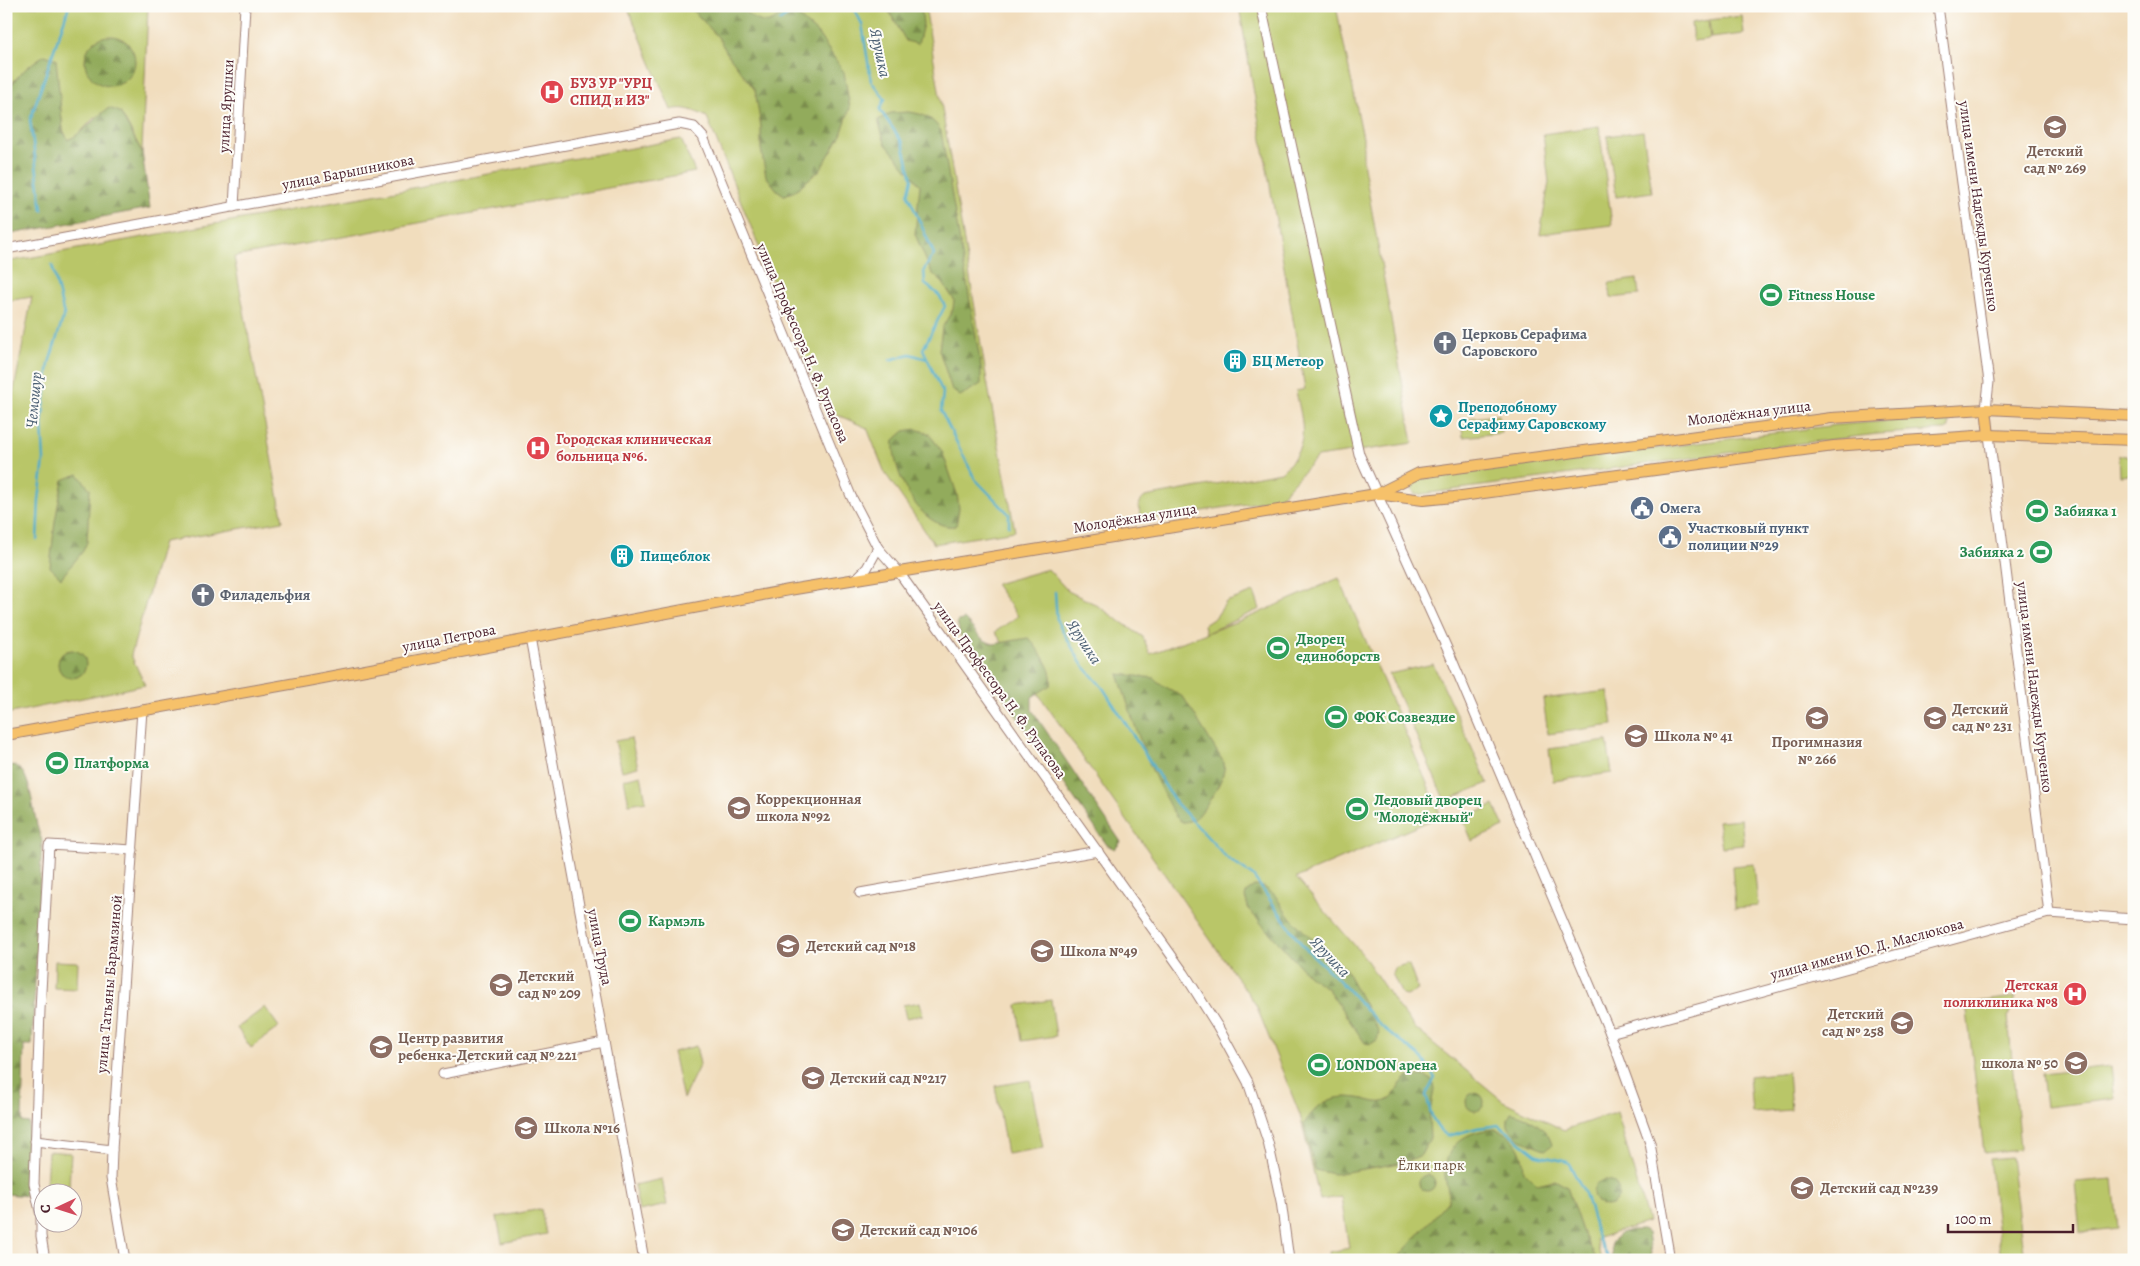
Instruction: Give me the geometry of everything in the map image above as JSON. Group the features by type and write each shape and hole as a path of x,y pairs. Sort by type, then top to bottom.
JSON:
{"main road":[{"name":"Молодёжная улица","path":"1376,494 1419,473 1831,418 1986,409 2134,416"},
{"path":"1986,409 1989,435"},
{"name":"Молодёжная улица","path":"898,571 1376,494 1423,500 1454,497 1834,446 1989,435 2134,440"},
{"name":"улица Петрова","path":"6,735 898,571"}],"street":[{"name":"улица Ярушки","path":"234,207 245,6"},
{"path":"1261,6 1359,454 1460,679 1610,1033 1650,1143 1670,1260"},
{"name":"улица имени Надежды Курченко","path":"1938,6 1989,382 1986,409"},
{"name":"улица Барышникова","path":"6,249 679,124 694,127"},
{"name":"улица Профессора Н. Ф. Рупасова","path":"694,127 703,137 851,496 878,548 898,571 1184,973 1248,1082 1268,1142 1281,1201 1289,1260"},
{"name":"улица имени Надежды Курченко","path":"1989,435 2050,913"},
{"path":"856,579 867,568 878,548"},
{"name":"улица Труда","path":"530,638 644,1260"},
{"name":"улица Татьяны Барамзиной","path":"125,1260 111,1178 114,1100 142,710"},
{"path":"46,1260 41,1236 41,1216 34,1184 49,845 133,850"},
{"path":"860,893 1098,851"},
{"name":"улица имени Ю. Д. Маслюкова","path":"1610,1033 2050,913 2134,919"},
{"path":"443,1074 604,1042"},
{"path":"35,1141 112,1150"}],"green space":[{"path":"6,6 148,6 142,152 125,120 94,118 77,136 68,141 63,130 57,78 13,81 6,92"},
{"path":"627,6 925,6 987,381 1015,531 934,544 885,473 867,428 824,409 707,117 685,109 671,110"},
{"path":"689,6 738,6 761,22 773,20 785,10 797,15 818,34 844,72 850,108 841,135 820,170 793,192 784,195 777,190 766,176 761,149 761,127 755,90 727,53 718,37"},
{"path":"886,6 921,6 923,24 918,44 906,41"},
{"path":"1239,6 1336,6 1363,138 1363,161 1413,443 1317,457 1278,499 1145,520 1142,518 1139,506 1145,497 1281,472 1291,462 1301,444 1302,425 1296,391 1305,389"},
{"path":"1742,16 1744,34 1711,38 1709,20"},
{"path":"1708,20 1710,39 1693,41 1691,23"},
{"path":"110,36 120,38 128,43 133,51 135,61 133,71 128,79 120,84 110,86 100,84 92,79 87,71 85,61 87,51 92,43 100,38"},
{"path":"45,55 56,59 63,130 68,140 109,108 120,112 142,152 150,208 6,235 6,92 24,71"},
{"path":"909,112 928,117 941,131 981,366 981,384 960,396 952,390 939,350 942,328 953,309 954,300 943,283 931,272 915,234 920,185 885,143 878,120 891,113"},
{"path":"1599,126 1612,225 1540,234 1549,182 1543,134"},
{"path":"1643,131 1652,192 1616,197 1607,136"},
{"path":"681,139 695,172 234,257 283,521 163,542 131,655 145,685 6,714 6,431 32,297 6,301 6,262"},
{"path":"1637,279 1639,295 1611,298 1609,283"},
{"path":"1499,415 1501,433 1463,437 1461,419"},
{"path":"1943,417 1949,421 1949,428 1945,430 1878,434 1794,444 1415,495 1411,486 1413,480 1836,425"},
{"path":"916,429 928,433 942,451 957,494 959,508 956,526 943,525 931,519 910,497 903,482 894,453 894,440 904,431"},
{"path":"2119,455 2134,457 2134,475 2120,476"},
{"path":"78,474 90,489 87,542 83,551 61,578 50,567 55,521 63,480"},
{"name":"Ёлки парк","path":"1048,569 1068,591 1095,604 1143,637 1150,654 1252,616 1339,578 1441,816 1296,878 1363,955 1398,1007 1416,1029 1503,1101 1564,1130 1617,1112 1648,1222 1596,1239 1601,1260 1330,1260 1329,1252 1349,1248 1341,1197 1320,1200 1300,1115 1256,1005 995,632 1018,616 995,584"},
{"path":"1254,592 1260,609 1206,633 1204,625 1216,617 1226,602"},
{"path":"964,619 984,640 994,644 1028,638 1042,656 1050,673 1051,685 1032,697 1032,710 1121,842 1115,849 1107,845 960,635 957,622"},
{"path":"72,650 82,654 86,664 82,674 72,678 62,674 58,664 62,654"},
{"path":"1433,664 1488,783 1445,801 1389,674"},
{"path":"1118,674 1154,678 1184,698 1224,763 1223,775 1216,790 1199,815 1189,821 1182,822 1176,817 1166,799 1143,747"},
{"path":"1608,691 1613,725 1548,734 1543,699"},
{"path":"631,738 638,767 622,771 615,741"},
{"path":"1607,741 1612,773 1553,781 1549,749"},
{"path":"6,764 18,768 25,776 42,840 32,1045 24,1045 22,1122 29,1123 28,1196 6,1194"},
{"path":"641,775 646,801 629,804 624,779"},
{"path":"1494,805 1504,827 1472,841 1463,819"},
{"path":"1741,819 1744,845 1722,847 1718,821"},
{"path":"1754,864 1758,906 1735,908 1732,866"},
{"path":"1254,886 1264,887 1275,895 1287,914 1345,968 1379,1032 1377,1040 1371,1044 1365,1043 1327,988 1309,976 1249,910 1245,897 1247,891"},
{"path":"55,961 78,962 77,989 54,988"},
{"path":"1406,964 1409,965 1418,990 1406,996 1402,995 1392,973 1394,968"},
{"path":"2016,997 2008,1016 2020,1149 1984,1153 1966,1003"},
{"path":"1051,1000 1056,1036 1022,1041 1017,1005"},
{"path":"920,1002 923,1015 906,1018 903,1005"},
{"path":"265,1007 279,1027 251,1048 237,1028"},
{"path":"696,1046 700,1064 683,1099 673,1052"},
{"path":"2111,1066 2115,1099 2046,1107 2042,1074"},
{"path":"1788,1072 1791,1110 1752,1113 1749,1076"},
{"path":"1410,1076 1425,1076 1432,1080 1434,1089 1429,1119 1430,1138 1421,1155 1406,1162 1334,1174 1315,1170 1304,1124 1315,1110 1322,1104 1336,1098 1353,1097 1378,1102 1386,1101 1393,1096 1402,1082"},
{"path":"1030,1080 1043,1148 1007,1154 995,1086"},
{"path":"1475,1093 1481,1096 1484,1102 1481,1108 1475,1111 1469,1108 1466,1102 1469,1096"},
{"path":"1511,1113 1524,1117 1542,1128 1552,1145 1545,1150 1529,1144 1518,1137 1508,1125"},
{"path":"1495,1129 1508,1135 1517,1144 1522,1156 1524,1171 1537,1184 1555,1180 1567,1187 1582,1231 1597,1260 1396,1260 1448,1201 1445,1174 1446,1163 1453,1147 1467,1136"},
{"path":"48,1151 71,1153 69,1184 46,1184"},
{"path":"2011,1157 2024,1260 2001,1260 1989,1159"},
{"path":"1424,1175 1430,1175 1435,1180 1433,1189 1424,1191 1419,1186 1419,1180"},
{"path":"662,1179 667,1205 639,1211 634,1185"},
{"path":"2113,1179 2118,1228 2080,1232 2075,1182"},
{"path":"1606,1180 1615,1184 1619,1193 1615,1202 1606,1206 1597,1202 1593,1193 1597,1184"},
{"path":"541,1209 546,1234 502,1243 497,1217"},
{"path":"1631,1230 1642,1230 1648,1233 1652,1260 1612,1259 1611,1242 1621,1233"}],"waterway":[{"name":"Чемошур","path":"42,210 30,120 69,6"},
{"path":"780,21 798,6"},
{"name":"Ярушка","path":"853,6 862,24 871,81 885,99 880,110 903,143 912,179 908,195 934,254 924,270 925,284 939,295 945,306 923,349 943,393 941,411 975,479 1009,514 1009,526"},
{"name":"Чемошур","path":"37,540 44,460 42,424 49,363 64,315 52,265"},
{"path":"890,360 910,354 927,359"},
{"name":"Ярушка","path":"1055,592 1057,621 1081,663 1103,688 1176,803 1228,859 1253,876 1303,946 1335,976 1381,1026 1422,1058 1435,1078 1426,1095 1435,1124 1448,1136 1477,1128 1499,1125 1537,1155 1568,1162 1585,1193 1599,1241 1609,1260"}],"place":[{"name":"БУЗ УР \"УРЦ СПИД и ИЗ\"","path":"552,92"},
{"name":"Детский сад № 269","path":"2055,127"},
{"name":"Fitness House","path":"1771,295"},
{"name":"Церковь Серафима Саровского","path":"1445,343"},
{"name":"БЦ Метеор","path":"1235,361"},
{"name":"Преподобному Серафиму Саровскому","path":"1441,416"},
{"name":"Городская клиническая больница №6.","path":"538,448"},
{"name":"Омега","path":"1642,508"},
{"name":"Забияка 1","path":"2037,511"},
{"name":"Участковый пункт полиции №29","path":"1670,537"},
{"name":"Забияка 2","path":"2041,552"},
{"name":"Пищеблок","path":"622,556"},
{"name":"Филадельфия","path":"203,595"},
{"name":"Дворец единоборств","path":"1278,648"},
{"name":"ФОК Созвездие","path":"1336,717"},
{"name":"Прогимназия № 266","path":"1817,718"},
{"name":"Детский сад № 231","path":"1935,718"},
{"name":"Школа № 41","path":"1636,736"},
{"name":"Платформа","path":"57,763"},
{"name":"Коррекционная школа №92","path":"739,808"},
{"name":"Ледовый дворец \"Молодёжный\"","path":"1357,809"},
{"name":"Кармэль","path":"630,921"},
{"name":"Детский сад №18","path":"788,946"},
{"name":"Школа №49","path":"1042,951"},
{"name":"Детский сад № 209","path":"501,985"},
{"name":"Детская поликлиника №8","path":"2075,994"},
{"name":"Детский сад № 258","path":"1902,1023"},
{"name":"Центр развития ребенка-Детский сад № 221","path":"381,1047"},
{"name":"школа № 50","path":"2076,1063"},
{"name":"LONDON арена","path":"1319,1065"},
{"name":"Детский сад №217","path":"813,1078"},
{"name":"Школа №16","path":"526,1128"},
{"name":"Детский сад №239","path":"1802,1188"},
{"name":"Детский сад №106","path":"843,1230"}]}
